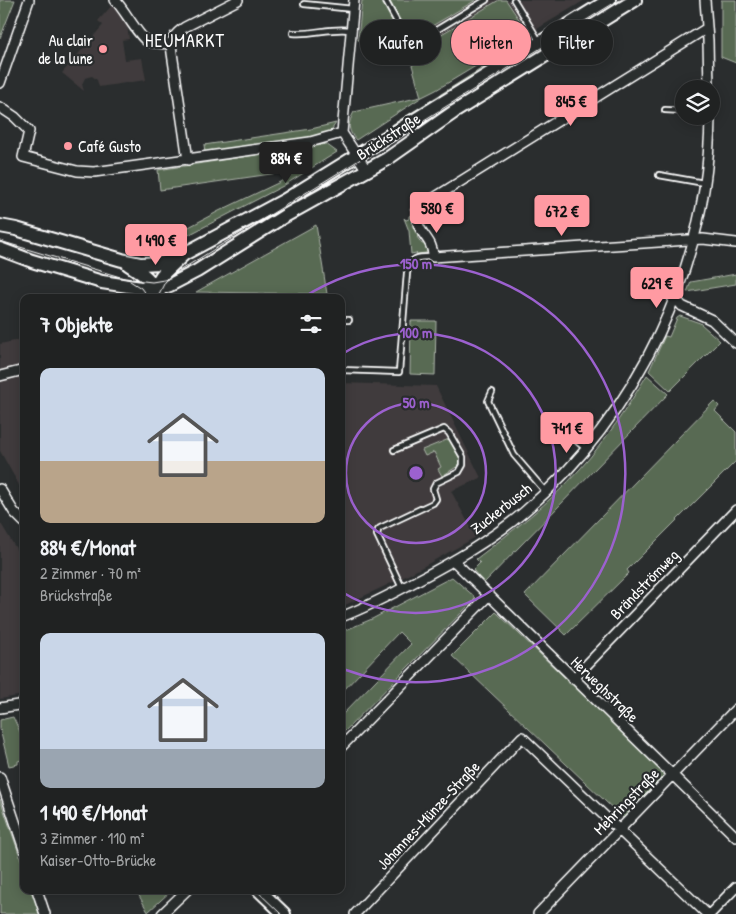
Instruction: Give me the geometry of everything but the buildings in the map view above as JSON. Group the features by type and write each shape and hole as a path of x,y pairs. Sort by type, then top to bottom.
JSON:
{"main road":[{"name":"Brückstraße","path":"154,292 162,275 184,254 277,205 609,0"},
{"name":"Brückstraße","path":"154,292 182,280 283,218 405,148 454,112 635,0"},
{"path":"0,226 141,264 161,264 184,254"},
{"path":"0,249 32,261 102,282 154,292"},
{"path":"122,260 141,272 154,292"},
{"path":"171,294 182,280"},
{"path":"102,282 129,294"},
{"path":"263,894 284,914"}],"street":[{"path":"0,83 29,0"},
{"path":"115,0 145,39 150,42 171,44"},
{"path":"188,160 171,44 174,35 179,31 238,0"},
{"path":"705,0 709,80"},
{"path":"354,4 342,133 366,169"},
{"path":"707,28 421,206 418,212 417,224 433,250 433,257 702,239 736,243"},
{"name":"Brückstraße","path":"0,107 15,117 29,131 24,157 77,171 94,172 188,160 310,142 342,133"},
{"name":"Zuckerbusch","path":"345,615 402,588 472,550 510,523 546,492 586,449 622,400 653,345 675,298 693,240 704,183 710,140 710,125"},
{"path":"675,298 682,306 712,320 736,343"},
{"path":"0,376 20,371"},
{"path":"0,489 14,512 20,518"},
{"name":"Brändströmweg","path":"573,679 736,510"},
{"name":"Herweghstraße","path":"454,561 736,838"},
{"path":"345,743 488,596"},
{"path":"0,708 20,705"},
{"name":"Mehringstraße","path":"538,914 736,709"},
{"name":"Johannes-Münze-Straße","path":"355,914 522,737 619,830"},
{"path":"0,777 20,837"},
{"path":"619,830 706,914"},
{"path":"710,914 736,887"},
{"path":"39,894 45,914"},
{"path":"162,914 183,894"}],"lane":[{"path":"385,0 410,46 486,0"},
{"path":"514,0 540,42"},
{"path":"304,4 354,4"},
{"path":"293,34 336,28 351,30"},
{"path":"665,110 675,111"},
{"path":"659,175 704,183"},
{"path":"345,370 399,372 406,273 409,264 413,260 419,257 433,257"},
{"path":"492,392 488,401 514,455 546,492"},
{"path":"550,418 586,449"},
{"path":"394,450 444,429 449,433 464,461 459,472 436,483 433,490 436,499 433,503 378,530 377,535 402,588"}],"shaded area":[{"path":"362,0 585,0 552,20 541,20 541,27 531,33 531,20 451,20 451,65 477,65 422,97 412,65 441,65 441,20 360,20"},
{"name":"Au clair de la lune","path":"114,3 126,17 129,39 122,40 125,60 142,58 146,80 99,87 97,80 92,76 85,78 82,84 84,91 62,73 103,25 98,21"},
{"path":"360,20 360,40 358,40"},
{"path":"20,340 20,487 0,451 0,344"},
{"path":"345,383 436,386 481,478 451,491 476,537 408,575 345,605"},
{"path":"0,522 20,555 20,696 0,699"}],"green space":[{"path":"0,0 15,0 0,38"},
{"path":"362,0 476,0 441,21 360,20"},
{"path":"499,0 506,0 520,20 465,20"},
{"path":"721,0 736,0 736,63 721,57"},
{"path":"360,20 360,40 358,40"},
{"path":"451,28 451,65 478,65 422,97 356,140 349,126 354,112 421,97 412,65 441,65 441,34"},
{"path":"487,65 497,65 378,137 376,135"},
{"path":"336,123 330,132 314,137 205,152 204,145 311,129"},
{"path":"326,144 337,152 283,186 171,244 152,247 128,244 129,239 153,241 168,238 280,182 299,170 160,190 158,170"},
{"path":"418,205 419,235 417,237 428,248 426,253 411,254 409,231 404,218 406,220 409,219 409,216 412,214 410,209"},
{"path":"316,225 327,294 196,292"},
{"path":"736,274 736,284 687,292 691,282"},
{"path":"680,316 700,323 720,341 670,391 649,371 665,336 669,337 677,318"},
{"path":"411,321 436,321 435,375 410,374"},
{"path":"647,375 668,394 484,583 473,570 480,563 476,559 543,505 580,469 616,424"},
{"path":"714,401 719,406 715,411 736,432 736,461 627,570 629,573 566,635 525,595"},
{"path":"449,439 461,461 458,466 442,476 438,469 441,467 434,452 425,456 422,450"},
{"path":"452,577 476,598 345,731 345,712 411,644 399,632 345,689 345,630 372,619"},
{"path":"496,612 667,775 623,818 452,656"},
{"path":"13,717 20,732 20,760 18,764 9,766 0,729 0,720"},
{"path":"0,799 20,856 20,894 32,894 40,914 0,914"},
{"path":"138,894 168,894 148,912"}],"tram line":[{"path":"159,294 165,282 174,274 619,0"},
{"path":"0,241 127,279 152,282 170,279"},
{"path":"130,281 141,288 145,294"},
{"path":"260,894 281,914"}],"place":[{"name":"Au clair de la lune","path":"103,49"},
{"name":"Café Gusto","path":"68,146"}],"district":[{"name":"HEUMARKT","path":"185,41"}]}
